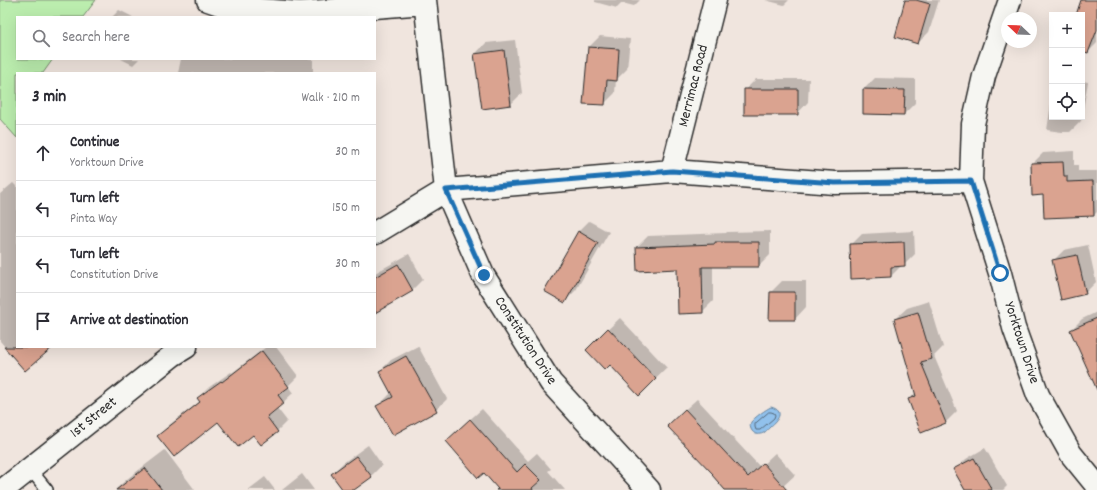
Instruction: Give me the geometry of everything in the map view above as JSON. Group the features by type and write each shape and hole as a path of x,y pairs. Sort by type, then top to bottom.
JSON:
{"street":[{"path":"208,0 231,8 300,13 424,1"},
{"name":"Merrimac Road","path":"672,171 715,0"},
{"name":"Yorktown Drive","path":"1010,0 1004,14 982,83 974,124 971,181 1000,273 1014,328 1038,395 1070,454 1097,486"},
{"name":"Constitution Drive","path":"424,1 446,190 484,275 551,383 649,490"},
{"path":"376,232 446,190 672,171 835,183 971,181"},
{"name":"1st Street","path":"3,490 173,355 184,348"}],"lane":[{"path":"30,468 47,490"}],"green space":[{"path":"0,0 96,0 84,16 16,16 16,60 52,60 44,72 16,72 16,137 0,119"}],"water":[{"path":"771,407 778,411 779,416 773,425 765,432 758,434 754,433 750,427 751,422"}],"building":[{"path":"905,0 916,0 930,4 918,44 895,37"},
{"path":"1081,0 1097,0 1097,30 1088,53 1085,52 1085,12 1077,12"},
{"path":"588,47 619,49 617,81 607,80 605,105 583,104"},
{"path":"504,50 511,105 482,109 474,54"},
{"path":"744,89 798,89 798,115 744,115"},
{"path":"863,89 905,90 904,115 863,114"},
{"path":"1063,162 1064,176 1067,176 1067,182 1093,181 1094,216 1044,218 1043,195 1032,196 1031,163"},
{"path":"578,231 598,243 565,303 544,291"},
{"path":"715,242 759,242 759,267 702,267 703,313 678,314 677,269 637,271 636,247 715,244"},
{"path":"904,242 905,266 891,267 891,277 851,279 850,244"},
{"path":"1077,255 1086,294 1061,300 1052,260"},
{"path":"398,264 413,291 376,312 376,276"},
{"path":"770,292 795,292 795,320 769,320"},
{"path":"918,312 932,359 921,362 946,423 921,433 908,399 916,396 894,319"},
{"path":"1097,318 1097,390 1070,330"},
{"path":"608,328 656,379 639,396 610,365 605,370 586,350"},
{"path":"4,347 52,348 25,371"},
{"path":"262,351 289,387 278,395 284,403 267,417 278,432 261,445 253,435 238,447 218,422 174,457 157,436 200,402 197,398 221,381 222,382"},
{"path":"406,356 437,411 393,435 376,406 393,397 379,371"},
{"path":"685,409 748,477 763,463 787,490 725,490 712,475 713,474 667,426"},
{"path":"470,419 517,472 525,464 541,480 532,488 533,490 496,490 498,489 484,473 478,478 446,441"},
{"path":"356,456 372,477 354,490 343,490 331,474"},
{"path":"974,458 992,490 965,490 953,469"},
{"path":"145,468 162,490 116,490"}],"route":[{"path":"484,275 446,190 672,171 835,183 971,181 1000,273"}]}
